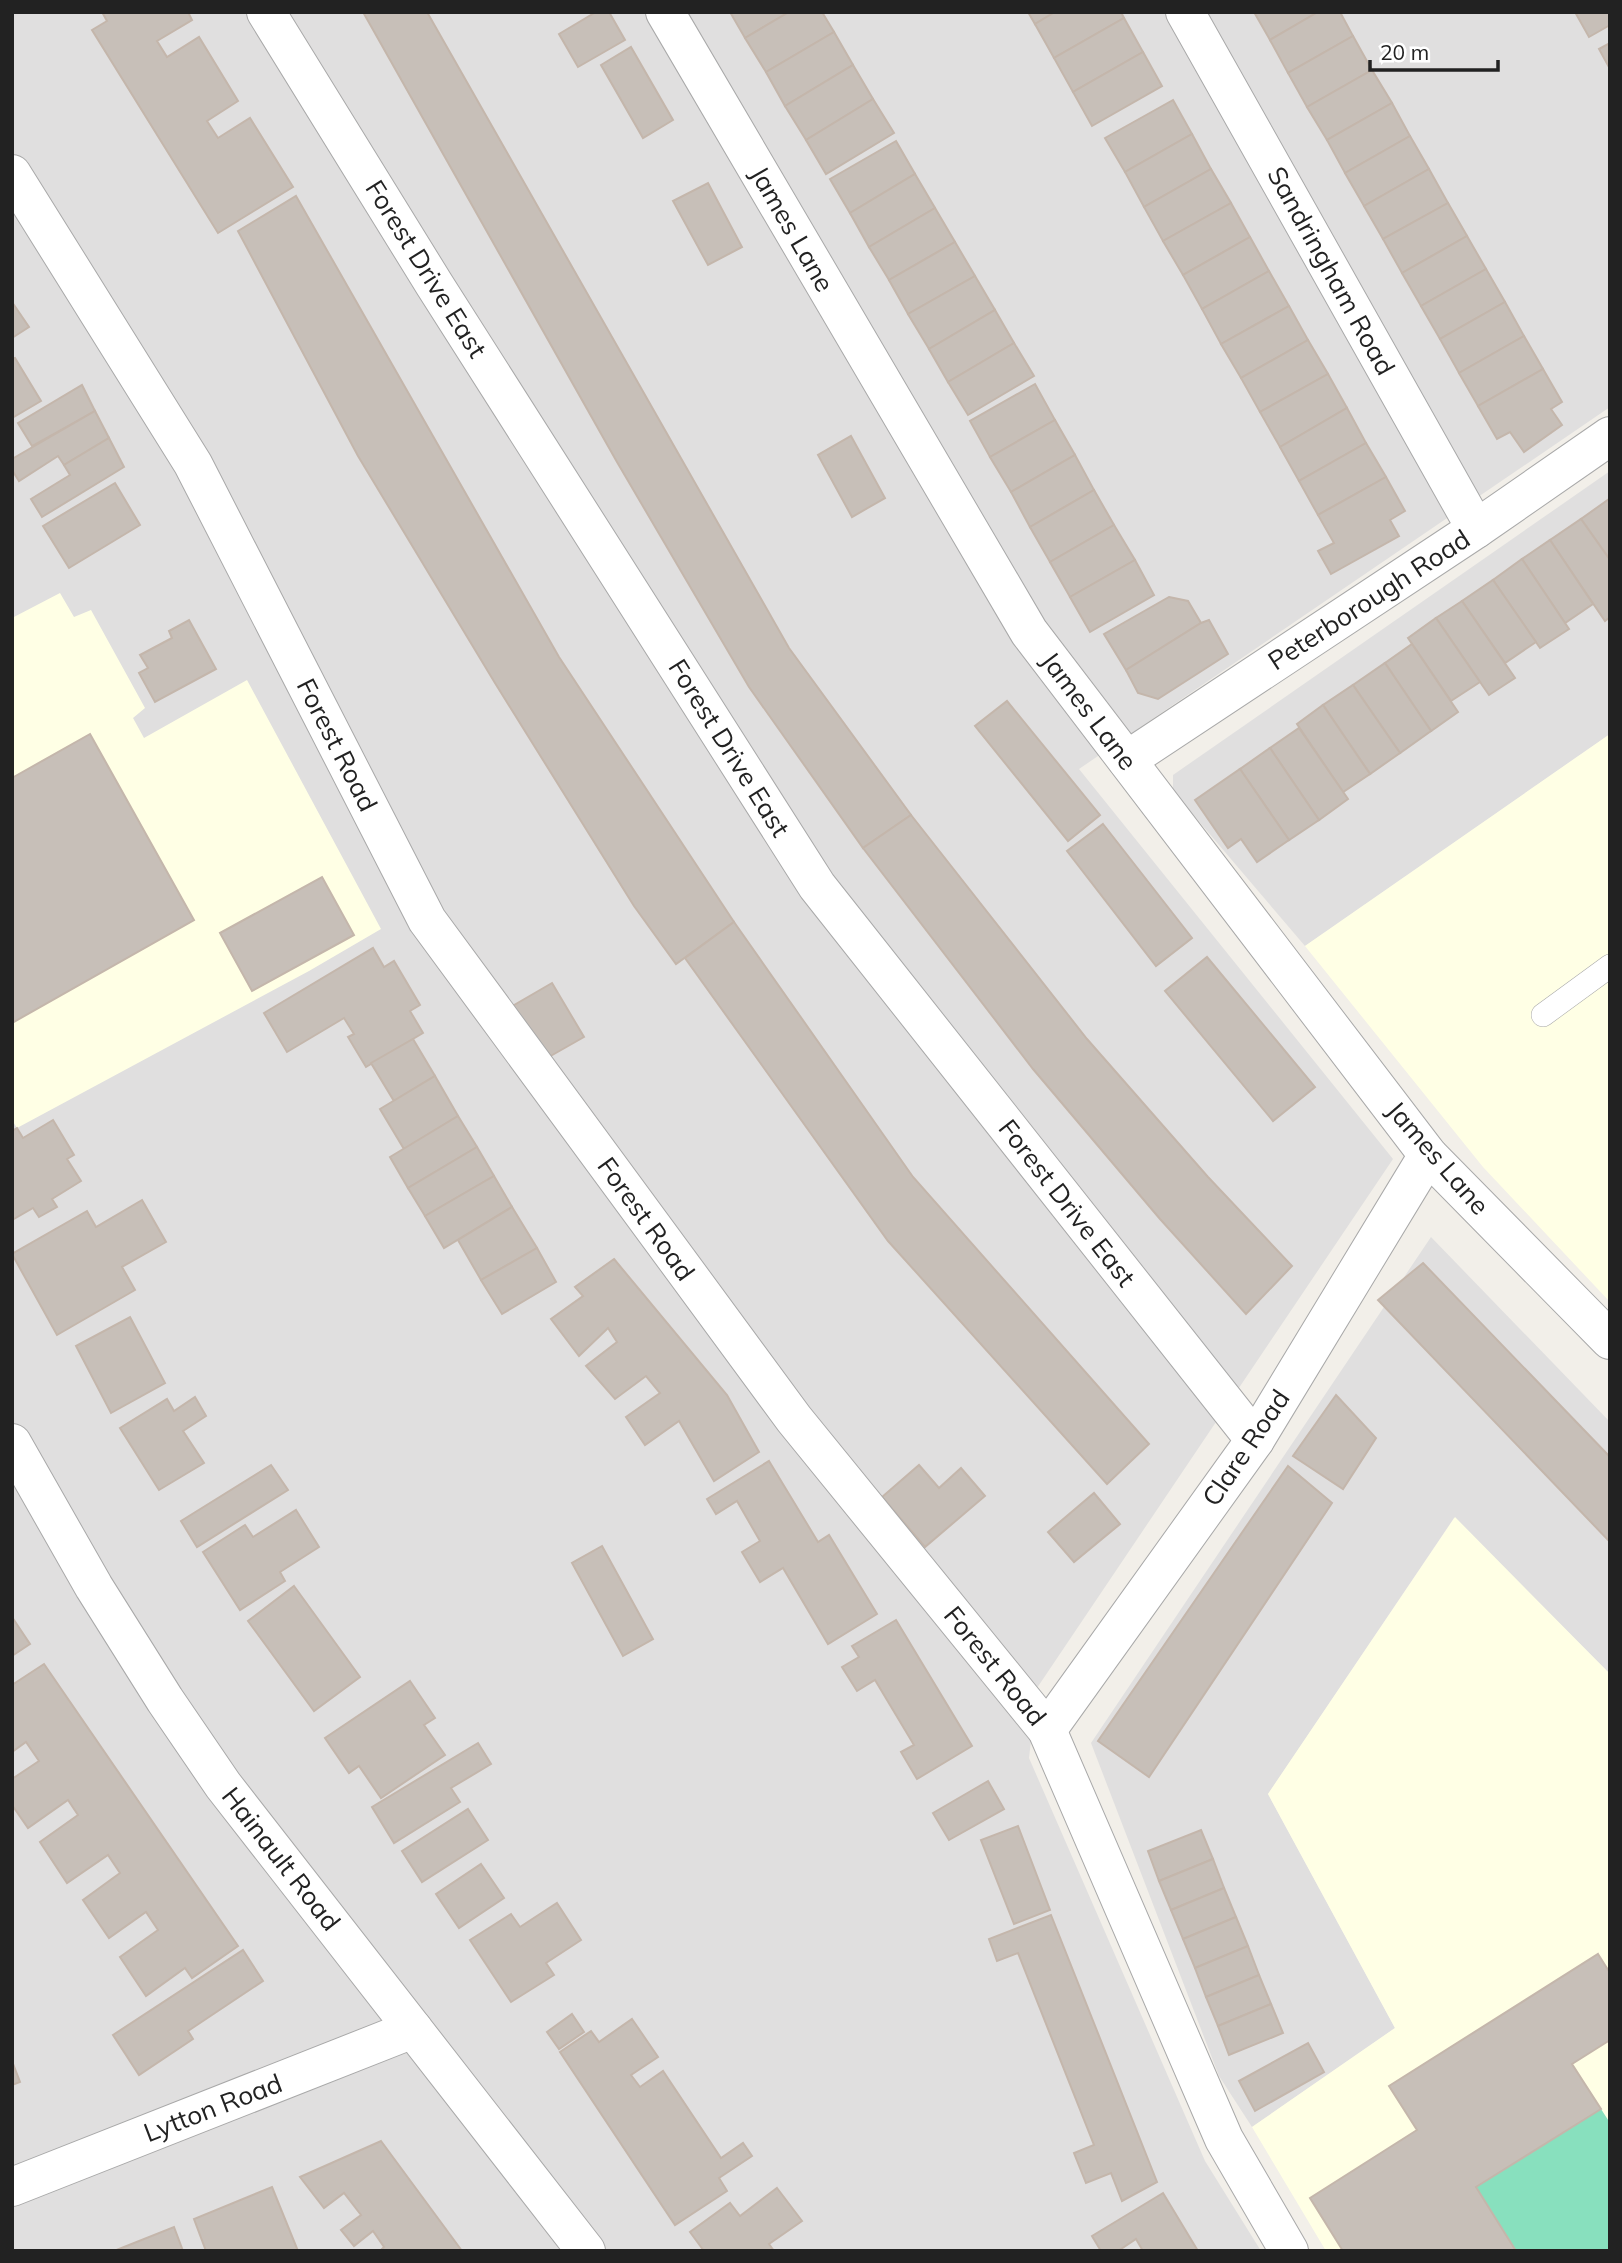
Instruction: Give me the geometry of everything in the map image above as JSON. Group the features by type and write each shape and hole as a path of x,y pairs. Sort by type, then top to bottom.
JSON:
{"street":[{"name":"Forest Drive East","path":"265,12 434,284 817,886 1255,1440"},
{"name":"James Lane","path":"665,12 1029,632 1428,1155 1610,1340"},
{"name":"Sandringham Road","path":"1185,12 1476,529"},
{"name":"Forest Road","path":"12,174 193,464 427,920 794,1419 1047,1730 1224,2139 1289,2251"},
{"name":"Peterborough Road","path":"1127,760 1476,529 1610,436"},
{"name":"Clare Road","path":"1047,1730 1255,1440 1428,1155"},
{"name":"Hainault Road","path":"12,1443 94,1587 209,1764 586,2251"},
{"name":"Lytton Road","path":"12,2187 413,2029"}],"lane":[{"path":"1543,1015 1610,965"}],"shaded area":[{"path":"12,12 1610,12 1610,407 1079,769 1393,1159 1037,1688 1029,1758 1205,2161 1261,2251 12,2251"},
{"path":"1610,471 1610,734 1305,946 1173,791 1173,775"},
{"path":"60,593 74,617 91,610 145,708 133,718 144,738 247,680 381,929 309,971 17,1128 12,1120 12,618"},
{"path":"1610,734 1610,1302 1483,1167 1305,946"},
{"path":"1431,1237 1610,1422 1610,1674 1454,1518 1268,1794 1395,2028 1252,2127 1219,2076 1091,1743"},
{"path":"1455,1517 1610,1674 1610,2251 1326,2251 1252,2127 1395,2028 1268,1794"}],"green space":[{"path":"1601,2109 1610,2123 1610,2251 1516,2251 1476,2187"}],"building":[{"path":"102,12 188,12 192,20 157,41 167,57 199,37 238,101 207,121 218,138 250,118 293,187 218,233 92,30 107,21"},
{"path":"363,12 427,12 789,648 911,815 863,848 749,687 617,462"},
{"path":"596,12 609,12 625,40 578,67 559,34"},
{"path":"730,12 789,12 745,38"},
{"path":"789,12 822,12 834,32 766,72 745,38"},
{"path":"1028,12 1055,12 1035,24"},
{"path":"1055,12 1121,12 1124,18 1054,58 1035,24"},
{"path":"1254,12 1318,12 1270,40"},
{"path":"1318,12 1340,12 1353,36 1288,73 1270,40"},
{"path":"1575,12 1610,12 1610,25 1589,37"},
{"path":"1124,18 1143,52 1073,92 1054,58"},
{"path":"834,32 853,65 785,106 766,72"},
{"path":"1353,36 1372,70 1307,107 1288,73"},
{"path":"1610,43 1610,69 1599,49"},
{"path":"631,47 673,120 643,138 601,65"},
{"path":"1143,52 1162,86 1092,126 1073,92"},
{"path":"853,65 873,99 806,140 785,106"},
{"path":"1372,70 1392,103 1327,140 1307,107"},
{"path":"873,99 894,133 826,174 806,140"},
{"path":"1173,100 1192,134 1125,172 1105,138"},
{"path":"1392,103 1410,136 1345,173 1327,140"},
{"path":"1192,134 1211,169 1144,207 1125,172"},
{"path":"1410,136 1429,169 1364,206 1345,173"},
{"path":"896,141 915,174 850,213 830,179"},
{"path":"1211,169 1231,203 1163,241 1144,207"},
{"path":"1429,169 1448,203 1383,239 1364,206"},
{"path":"915,174 935,208 869,247 850,213"},
{"path":"708,183 742,247 708,265 673,201"},
{"path":"296,196 559,657 734,922 676,964 634,906 358,456 238,231"},
{"path":"1231,203 1250,237 1183,275 1163,241"},
{"path":"1448,203 1467,236 1402,273 1383,239"},
{"path":"935,208 955,242 889,280 869,247"},
{"path":"1467,236 1486,269 1421,306 1402,273"},
{"path":"1250,237 1269,271 1202,309 1183,275"},
{"path":"955,242 975,276 908,314 889,280"},
{"path":"1486,269 1505,302 1440,339 1421,306"},
{"path":"1269,271 1289,306 1221,344 1202,309"},
{"path":"975,276 995,310 929,349 908,314"},
{"path":"12,302 29,327 12,338"},
{"path":"1505,302 1524,336 1459,373 1440,339"},
{"path":"1289,306 1308,340 1241,378 1221,344"},
{"path":"995,310 1014,343 948,382 929,349"},
{"path":"1524,336 1543,369 1478,406 1459,373"},
{"path":"1308,340 1328,374 1260,412 1241,378"},
{"path":"1014,343 1034,376 968,415 948,382"},
{"path":"15,358 41,401 12,418 12,359"},
{"path":"1543,369 1562,402 1551,409 1562,425 1524,452 1510,432 1497,439 1478,406"},
{"path":"1328,374 1347,408 1280,447 1260,412"},
{"path":"1035,384 1055,420 990,457 970,421"},
{"path":"82,385 95,411 32,446 18,423"},
{"path":"1347,408 1366,443 1299,481 1280,447"},
{"path":"95,411 109,438 64,465 58,456 19,481 12,470 12,459"},
{"path":"1055,420 1075,455 1011,492 990,457"},
{"path":"851,436 885,498 852,517 818,455"},
{"path":"109,438 124,467 42,517 31,499 70,475 64,465"},
{"path":"1366,443 1386,477 1318,515 1299,481"},
{"path":"1075,455 1094,490 1030,527 1011,492"},
{"path":"1386,477 1405,511 1390,520 1399,536 1331,574 1318,551 1334,543 1318,515"},
{"path":"115,483 140,525 69,568 43,526"},
{"path":"1094,490 1114,525 1050,562 1030,527"},
{"path":"1610,500 1610,560 1581,519"},
{"path":"1581,519 1610,560 1610,617 1605,621 1550,540"},
{"path":"1114,525 1135,560 1070,597 1050,562"},
{"path":"1550,540 1593,604 1565,623 1522,559"},
{"path":"1522,559 1569,629 1540,648 1493,580"},
{"path":"1135,560 1154,595 1090,632 1070,597"},
{"path":"1493,580 1536,642 1505,663 1462,601"},
{"path":"1169,597 1188,601 1201,623 1126,670 1104,634"},
{"path":"1462,601 1515,678 1489,695 1436,618"},
{"path":"1436,618 1480,682 1451,701 1408,638"},
{"path":"189,620 216,669 155,702 139,673 148,668 140,655 172,638 169,631"},
{"path":"1209,620 1228,654 1158,699 1138,693 1126,670"},
{"path":"1412,644 1458,712 1431,731 1385,663"},
{"path":"1385,663 1431,731 1400,753 1353,685"},
{"path":"1353,685 1400,753 1370,774 1323,705"},
{"path":"1007,701 1100,815 1068,841 975,726"},
{"path":"1323,705 1370,774 1343,792 1297,724"},
{"path":"1299,728 1348,799 1319,820 1270,748"},
{"path":"90,734 194,920 12,1023 12,778"},
{"path":"1270,748 1319,820 1289,840 1240,769"},
{"path":"1240,769 1289,840 1257,862 1241,839 1228,848 1195,800"},
{"path":"911,815 1087,1039 1208,1177 1292,1266 1246,1314 1160,1219 1033,1069 863,848"},
{"path":"1103,824 1192,938 1156,966 1067,851"},
{"path":"322,877 354,935 252,991 220,933"},
{"path":"734,922 913,1177 1149,1444 1107,1484 888,1241 685,958"},
{"path":"373,948 384,967 394,961 420,1005 410,1011 423,1033 366,1067 348,1037 354,1034 344,1018 287,1052 264,1013"},
{"path":"1207,957 1315,1087 1273,1121 1165,991"},
{"path":"552,983 584,1037 540,1062 509,1008"},
{"path":"413,1039 435,1076 394,1101 371,1063"},
{"path":"435,1076 458,1116 404,1149 380,1109"},
{"path":"458,1116 477,1147 408,1188 390,1157"},
{"path":"53,1120 74,1155 67,1159 81,1181 52,1199 57,1207 39,1217 33,1208 12,1220 12,1131 17,1128 23,1138"},
{"path":"477,1147 494,1176 425,1216 408,1188"},
{"path":"494,1176 512,1207 444,1248 425,1216"},
{"path":"142,1200 166,1242 122,1267 135,1290 57,1335 12,1254 87,1211 96,1227"},
{"path":"512,1207 537,1248 481,1280 458,1240"},
{"path":"537,1248 556,1282 502,1314 481,1280"},
{"path":"614,1259 727,1395 759,1452 714,1481 679,1421 645,1445 626,1417 660,1393 646,1376 615,1399 586,1366 617,1342 608,1328 579,1356 551,1319 583,1296 575,1287"},
{"path":"1423,1263 1610,1457 1610,1542 1378,1300"},
{"path":"130,1317 165,1383 111,1413 76,1346"},
{"path":"1336,1395 1376,1438 1343,1489 1293,1456"},
{"path":"195,1397 206,1416 183,1431 204,1463 159,1490 120,1428 167,1399 174,1411"},
{"path":"769,1461 818,1542 829,1535 877,1614 828,1644 783,1568 760,1582 742,1552 760,1541 737,1501 716,1514 707,1499"},
{"path":"271,1465 288,1490 197,1547 181,1521"},
{"path":"919,1465 939,1488 961,1468 985,1496 925,1547 882,1497"},
{"path":"1288,1466 1332,1503 1149,1777 1098,1741"},
{"path":"1094,1493 1120,1524 1074,1562 1048,1532"},
{"path":"296,1510 319,1547 280,1572 285,1581 240,1610 203,1552 245,1525 253,1537"},
{"path":"602,1546 653,1639 623,1656 572,1563"},
{"path":"294,1586 360,1677 314,1711 248,1621"},
{"path":"12,1617 30,1644 12,1656"},
{"path":"896,1620 972,1746 917,1779 901,1752 914,1745 875,1680 857,1691 842,1667 859,1657 852,1646"},
{"path":"44,1664 238,1946 192,1978 185,1968 146,1996 120,1957 158,1930 146,1912 109,1938 83,1900 120,1873 108,1855 67,1883 40,1842 78,1815 68,1800 28,1828 12,1805 12,1779 39,1761 26,1742 12,1752 12,1685"},
{"path":"410,1681 435,1718 424,1725 445,1755 381,1798 359,1766 349,1773 325,1738"},
{"path":"478,1743 491,1764 451,1788 460,1802 394,1843 372,1807"},
{"path":"988,1781 1004,1809 949,1840 933,1813"},
{"path":"468,1809 488,1840 422,1882 402,1851"},
{"path":"1018,1826 1050,1910 1014,1924 981,1840"},
{"path":"1201,1830 1213,1859 1159,1881 1148,1851"},
{"path":"1213,1859 1224,1888 1171,1910 1159,1881"},
{"path":"481,1864 504,1898 459,1928 436,1894"},
{"path":"1224,1888 1236,1917 1183,1939 1171,1910"},
{"path":"557,1903 581,1940 546,1963 554,1975 511,2002 470,1940 511,1914 520,1927"},
{"path":"1051,1915 1157,2182 1122,2201 1111,2173 1086,2183 1074,2153 1094,2145 1018,1953 997,1961 989,1939"},
{"path":"1236,1917 1248,1946 1195,1968 1183,1939"},
{"path":"1248,1946 1259,1975 1206,1997 1195,1968"},
{"path":"243,1950 263,1981 188,2031 193,2039 139,2075 113,2035"},
{"path":"1598,1954 1610,1973 1610,2040 1572,2064 1601,2109 1476,2187 1516,2251 1343,2251 1310,2198 1417,2130 1389,2086"},
{"path":"1259,1975 1271,2004 1218,2026 1206,1997"},
{"path":"1271,2004 1283,2033 1229,2055 1218,2026"},
{"path":"572,2014 584,2032 559,2049 547,2032"},
{"path":"632,2019 658,2057 631,2075 640,2087 663,2071 721,2158 743,2143 752,2156 719,2178 727,2191 675,2225 560,2052 591,2031 599,2042"},
{"path":"1308,2043 1324,2072 1255,2111 1239,2081"},
{"path":"12,2061 20,2082 12,2085"},
{"path":"381,2141 462,2251 380,2251 384,2247 373,2231 354,2246 341,2230 361,2215 344,2193 324,2208 300,2177"},
{"path":"272,2187 298,2251 206,2251 194,2219"},
{"path":"777,2188 802,2221 769,2244 774,2251 704,2251 690,2232 730,2203 740,2216"},
{"path":"1163,2193 1198,2251 1143,2251 1136,2239 1118,2251 1101,2251 1092,2236"},
{"path":"174,2227 183,2251 114,2251"}]}
